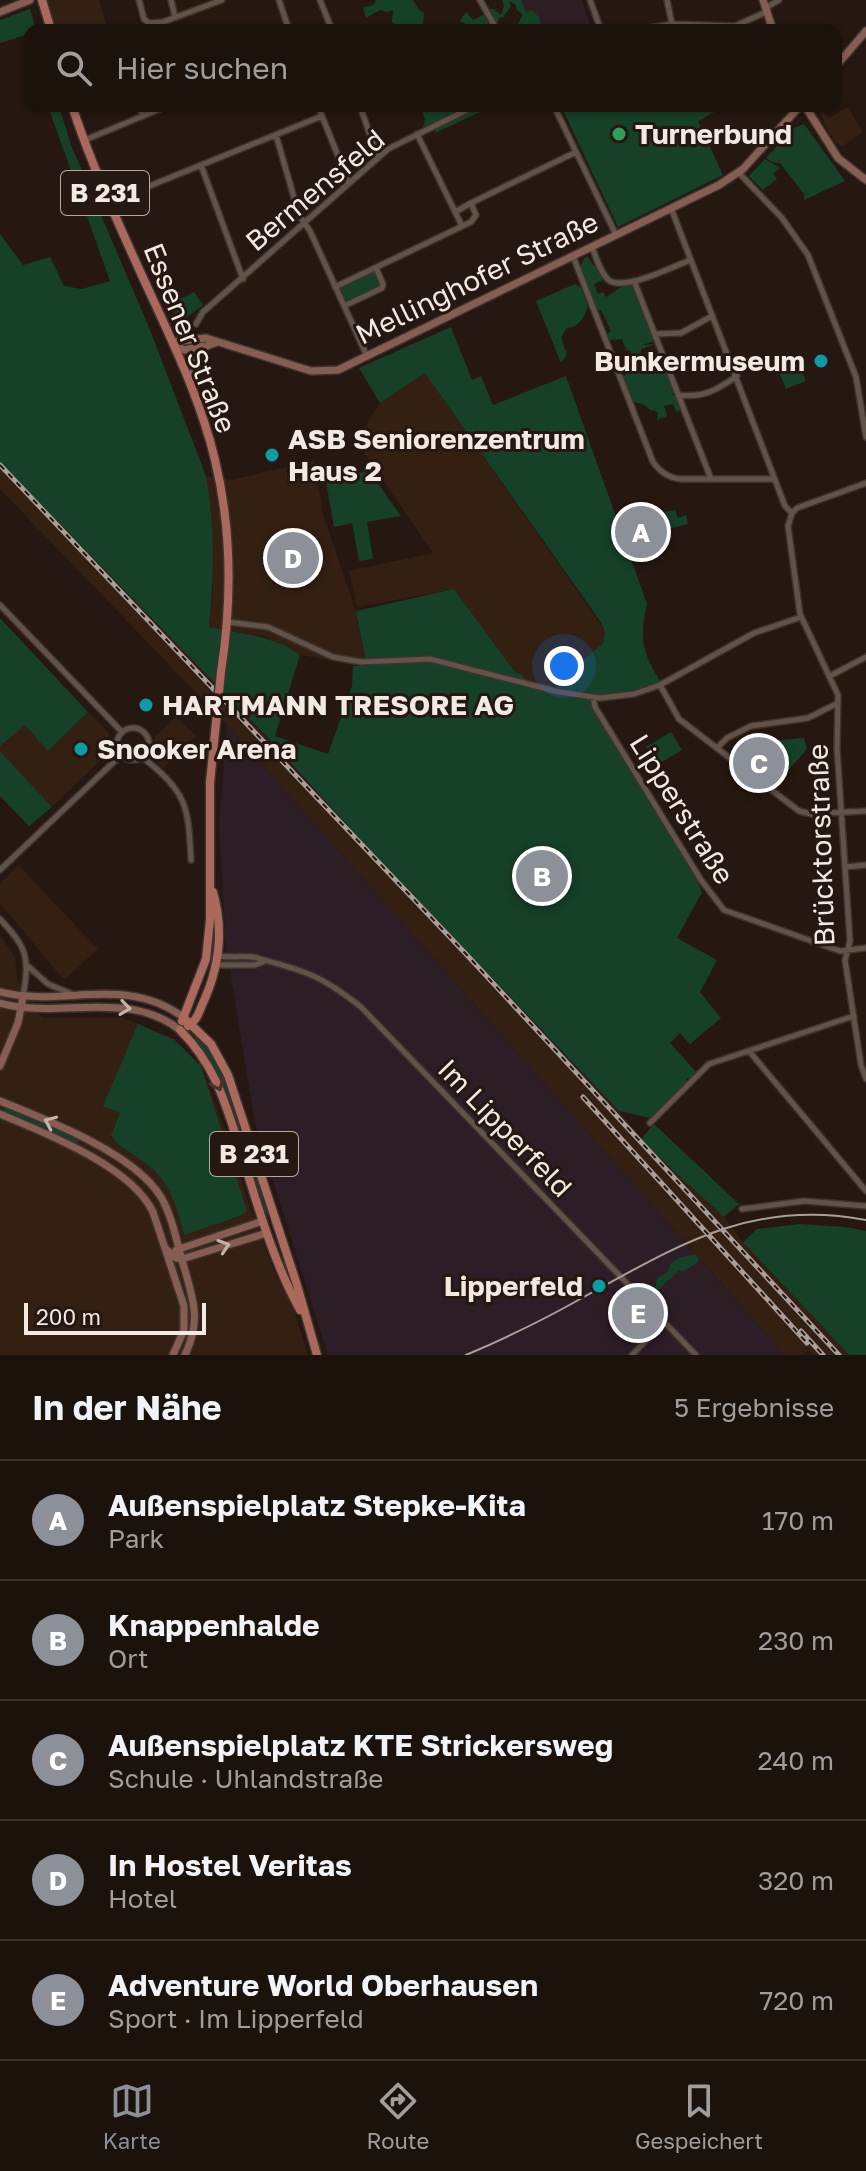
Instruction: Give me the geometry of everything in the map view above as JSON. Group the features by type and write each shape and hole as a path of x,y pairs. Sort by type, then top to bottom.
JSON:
{"main road":[{"path":"0,12 30,0"},
{"path":"42,0 49,24"},
{"path":"842,59 866,31"},
{"name":"Essener Straße","path":"74,112 109,202 191,385 209,437 221,487 228,542 228,622 210,783 206,959 180,1030"},
{"name":"Mellinghofer Straße","path":"173,342 202,338 320,373 338,370 671,208 738,172 797,112"},
{"path":"807,112 838,158 866,180"},
{"path":"173,342 184,350 219,342"},
{"path":"191,385 195,360 204,346"},
{"name":"Essener Straße","path":"193,1023 210,989 217,960 218,918 210,883"},
{"path":"206,959 217,960"},
{"path":"0,992 23,997 114,993 159,1003 183,1017"},
{"path":"0,1066 18,1023 23,997"},
{"path":"0,1003 21,1008 118,1006 159,1017 180,1030 193,1023"},
{"name":"B 231","path":"183,1017 193,1023 211,1044 228,1075 317,1355"},
{"name":"B 231","path":"180,1030 201,1052 220,1088 277,1265 305,1319"},
{"path":"0,1101 82,1136 142,1176 162,1199 196,1314 193,1337 185,1355"},
{"path":"0,1114 73,1147 132,1185 150,1206 171,1258 186,1317 183,1335 173,1355"},
{"path":"171,1258 178,1248 263,1221 276,1225"},
{"path":"171,1258 182,1259 267,1233 276,1225"}],"street":[{"path":"139,0 147,23 160,22 222,0"},
{"path":"171,0 175,17"},
{"path":"279,0 287,24"},
{"path":"320,0 330,24"},
{"path":"480,0 494,24"},
{"path":"590,0 599,24"},
{"path":"667,0 672,24"},
{"path":"738,24 779,0"},
{"path":"141,112 143,116"},
{"path":"84,140 153,112"},
{"path":"320,112 349,183"},
{"path":"362,112 378,158"},
{"name":"Bermensfeld","path":"196,324 203,312 391,147 463,112"},
{"path":"557,112 616,235"},
{"path":"109,202 322,116"},
{"path":"417,134 462,226"},
{"path":"276,135 303,224 310,231 367,356"},
{"path":"455,212 576,152"},
{"path":"201,165 243,279"},
{"path":"738,172 782,218 808,255 856,377 866,437"},
{"path":"335,287 475,218 471,203"},
{"path":"671,208 785,506 792,513 797,508 866,483"},
{"path":"592,247 608,279 618,283 634,281 690,260"},
{"path":"573,256 653,462 661,472 673,478 774,479"},
{"path":"344,306 382,288 376,268"},
{"path":"634,281 711,479"},
{"path":"655,334 681,333 712,316"},
{"path":"679,395 702,396 737,376"},
{"name":"Brücktorstraße","path":"792,513 788,526 801,617 837,692 850,941 846,951 866,1079"},
{"path":"0,605 122,732"},
{"path":"228,622 268,627 323,654 343,659 372,662 430,659 559,692 593,697 626,695 660,685 754,633 801,617"},
{"path":"830,676 866,657"},
{"path":"660,685 677,717 801,812 866,811"},
{"name":"Lipperstraße","path":"593,697 595,707 652,802 719,906 737,917 846,951"},
{"path":"717,748 729,737 751,726 808,718 838,703"},
{"path":"132,729 144,733 149,746 142,757 133,760 121,755 117,742 122,732 132,729"},
{"path":"0,870 121,755"},
{"path":"142,757 183,799 187,810 191,860"},
{"path":"845,867 866,865"},
{"path":"0,919 23,947 28,966 23,997"},
{"path":"846,951 866,948"},
{"name":"Im Lipperfeld","path":"217,960 255,965 264,962 291,967 318,976 361,1007 696,1355"},
{"path":"28,966 48,984 72,994"},
{"path":"650,1123 709,1064 854,1016"},
{"path":"749,1050 866,1191"},
{"path":"742,1209 804,1201 866,1206"},
{"path":"632,1355 664,1322"}],"shaded area":[{"path":"43,0 99,0 106,24 49,24"},
{"path":"515,0 582,0 590,24 528,24"},
{"path":"847,107 863,132 843,146 836,143 820,112 830,118"},
{"path":"425,372 605,631 603,643 563,677 556,690 530,685 515,672 454,589 357,607 349,571 433,553 356,441 380,403"},
{"path":"314,460 323,515 356,611 367,666 300,655 264,636 209,628 213,589 206,476 232,480"},
{"path":"0,462 269,739 360,840 619,1111 665,1166 684,1178 724,1217 743,1242 849,1355 813,1355 808,1350 802,1355 785,1355 227,725 0,489"},
{"path":"88,712 109,733 108,753 52,807 0,751 0,746 25,724 49,750"},
{"path":"176,717 196,736 163,768 152,756 155,737"},
{"path":"227,725 785,1355 328,1355 255,1123 226,947 219,825"},
{"path":"18,865 98,949 64,980 0,903 0,884"},
{"path":"0,935 15,957 17,979 43,1018 124,1018 175,1039 201,1066 250,1208 274,1271 294,1310 308,1355 0,1355"}],"green space":[{"path":"376,0 413,0 424,13 423,24 394,24 393,10 380,10 366,18 363,7 374,5"},
{"path":"502,0 521,0 526,12 531,10 541,24 518,24 523,15 510,2 511,6 497,24 490,15 488,24 465,24 460,21 466,12 473,20 488,9 494,9 501,15"},
{"path":"30,9 34,24 24,24 24,35 0,43 0,20"},
{"path":"50,112 61,112 71,145 148,325 206,476 213,552 209,627 268,639 300,655 275,736 328,754 352,686 353,666 367,666 356,611 454,589 515,672 530,685 556,690 563,677 603,643 605,631 425,373 380,403 359,368 451,327 472,380 481,376 493,405 566,376 647,604 644,645 661,683 634,693 593,697 595,707 687,856 702,892 677,938 717,960 700,992 721,1018 690,1044 680,1033 670,1043 696,1072 691,1078 686,1078 686,1082 651,1118 619,1111 269,739 0,462 0,234 23,265 50,257 64,286 82,289 110,281"},
{"path":"422,112 480,112 435,133 434,122 423,128 425,120"},
{"path":"564,112 714,112 698,121 723,175 618,227"},
{"path":"804,124 845,181 804,200 804,194 780,163 766,158 794,128"},
{"path":"765,159 780,168 773,174 777,179 763,190 749,176"},
{"path":"587,256 596,265 603,280 594,284 598,294 603,292 606,297 623,286 633,284 655,341 642,345 656,344 641,349 641,354 633,357 622,339 608,340 606,335 611,331 601,310 596,310 581,267"},
{"path":"376,268 383,285 344,306 335,287"},
{"path":"575,284 581,288 588,306 581,321 567,328 563,335 567,354 561,363 536,301"},
{"path":"194,292 203,305 179,323 171,304"},
{"path":"795,354 806,381 786,389 775,362"},
{"path":"662,361 675,393 671,395 675,395 681,410 676,412 673,404 664,406 667,416 657,420 658,413 632,401 623,378 629,369 646,362 649,367"},
{"path":"323,464 362,473 364,469 368,470 401,516 367,522 373,559 359,561 352,523 334,527"},
{"path":"675,510 678,518 686,515 688,524 628,539 621,519"},
{"path":"0,618 88,712 48,751 25,725 0,746"},
{"path":"671,732 682,750 657,765 646,747"},
{"path":"804,738 807,749 786,773 771,761 774,753 770,741"},
{"path":"751,750 753,755 759,753 775,769 770,779 742,757"},
{"path":"0,751 52,807 29,826 0,796"},
{"path":"138,1024 174,1040 201,1066 247,1211 242,1215 184,1235 165,1183 150,1166 113,1139 111,1135 120,1113 103,1106"},
{"path":"199,1035 222,1069 268,1211 267,1220 221,1083 193,1039"},
{"path":"5,1106 79,1139 76,1145 3,1112"},
{"path":"654,1124 739,1204 724,1217 661,1159 641,1139"},
{"path":"800,1224 866,1231 866,1355 849,1355 743,1242 757,1229"},
{"path":"695,1254 699,1258 697,1263 682,1272 679,1270 650,1298 641,1288 655,1291 657,1278 668,1272 670,1264 681,1257"}],"tram line":[{"path":"466,1355 540,1321 650,1261 717,1231 751,1221 787,1216 825,1215 866,1220"}],"railway":[{"path":"0,465 465,953 839,1355"},
{"path":"583,1097 807,1343"},
{"path":"801,1331 823,1355"}],"place":[{"name":"Turnerbund","path":"619,134"},
{"name":"Bunkermuseum","path":"821,361"},
{"name":"ASB Seniorenzentrum Haus 2","path":"272,455"},
{"name":"Außenspielplatz Stepke-Kita","path":"641,532"},
{"name":"In Hostel Veritas","path":"293,558"},
{"name":"HARTMANN TRESORE AG","path":"146,705"},
{"name":"Snooker Arena","path":"81,749"},
{"name":"Außenspielplatz KTE Strickersweg","path":"759,763"},
{"name":"Knappenhalde","path":"542,876"},
{"name":"Lipperfeld","path":"599,1286"},
{"name":"Adventure World Oberhausen","path":"638,1313"}]}
